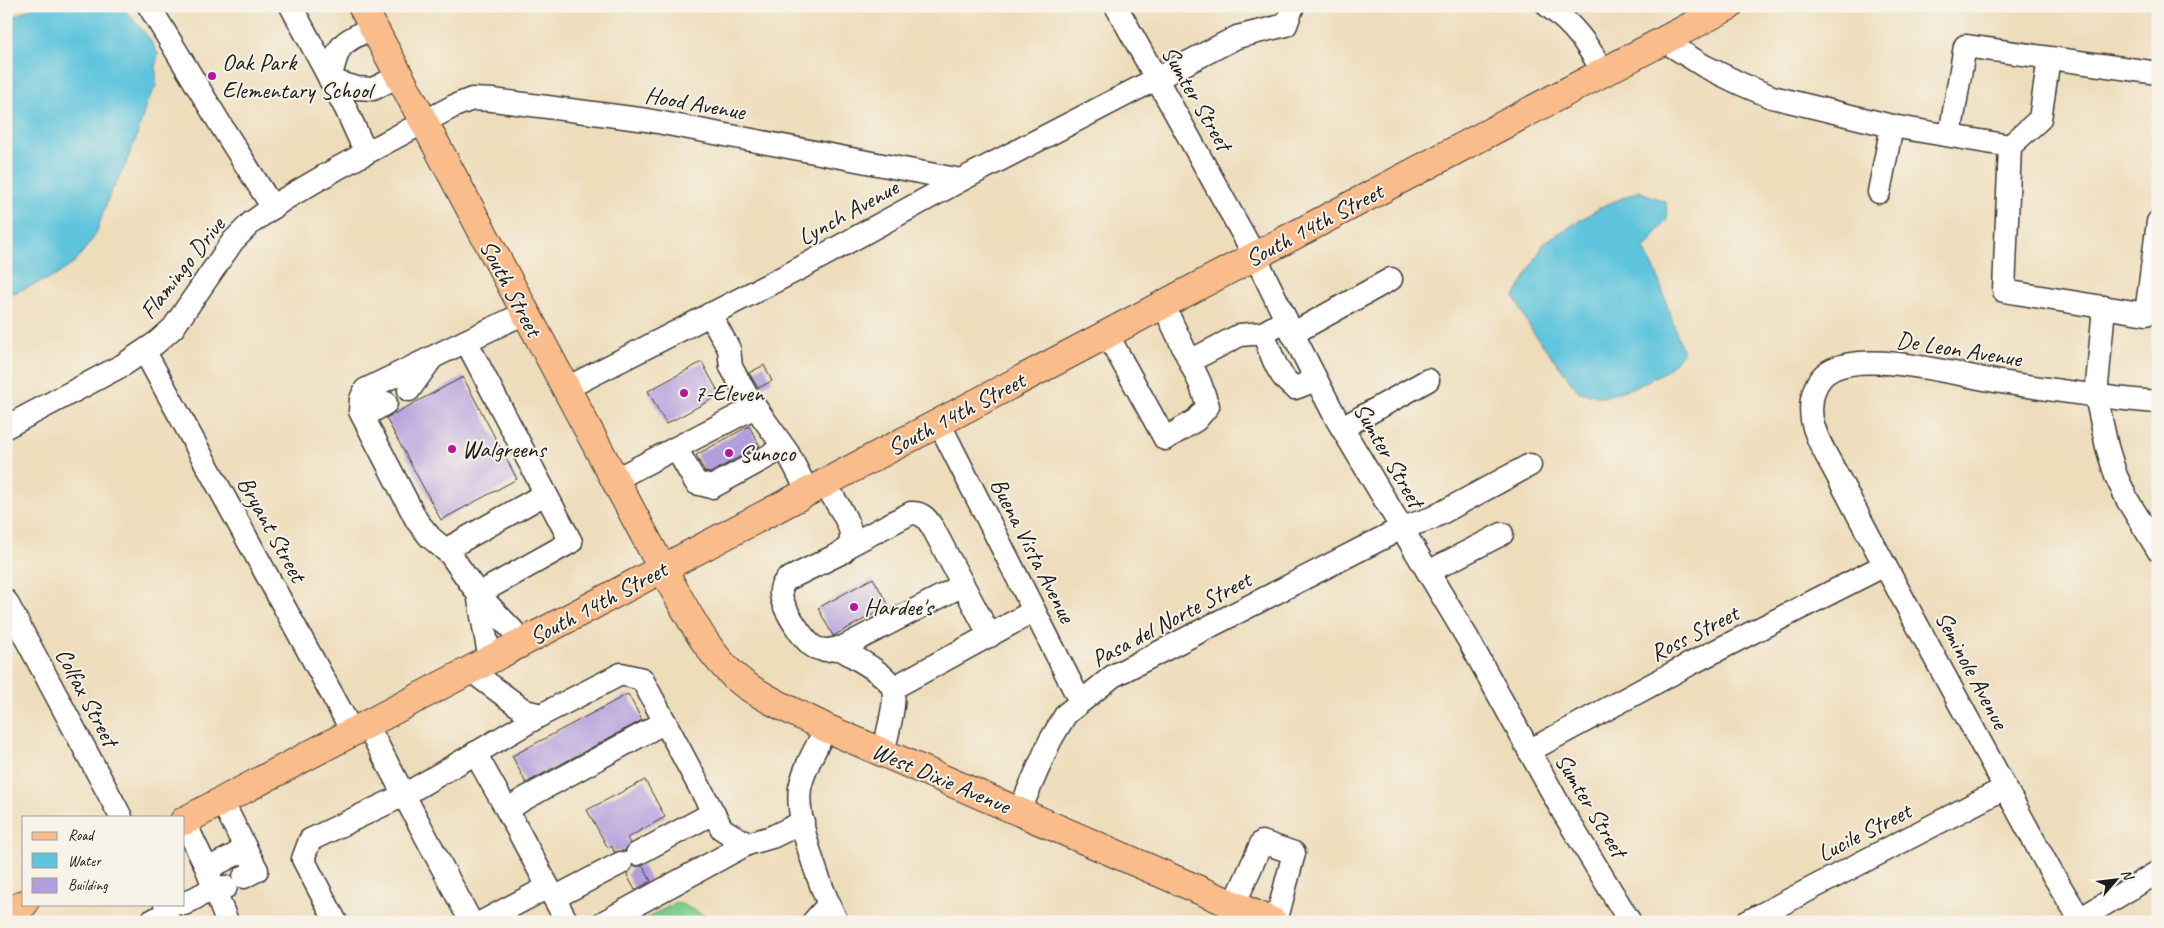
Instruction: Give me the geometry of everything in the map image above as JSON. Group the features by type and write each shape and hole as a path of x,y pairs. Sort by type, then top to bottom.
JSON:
{"main road":[{"name":"South 14th Street","path":"185,820 1729,6"},
{"name":"South Street","path":"367,17 662,568"},
{"name":"West Dixie Avenue","path":"662,568 691,618 723,663 751,688 826,728 1274,922"},
{"path":"6,914 22,905"}],"street":[{"path":"150,6 273,208"},
{"path":"291,6 366,153"},
{"name":"Sumter Street","path":"1116,6 1255,256 1289,327 1342,428 1468,639 1563,812 1630,922"},
{"name":"Lynch Avenue","path":"565,389 795,271 960,180 1237,37 1286,25 1293,6"},
{"path":"1548,6 1566,19 1583,38 1604,73"},
{"path":"330,80 337,52 367,17"},
{"path":"1664,41 1704,66 1772,97 1892,126 2010,146"},
{"path":"1950,135 1964,46 2158,73"},
{"path":"2049,58 2040,119 2010,146 2004,291 2146,314 2158,222"},
{"path":"330,80 357,88 373,89 399,76"},
{"name":"Hood Avenue","path":"424,123 454,106 472,99 493,100 648,120 960,180"},
{"name":"Flamingo Drive","path":"6,427 144,352 173,328 233,240 251,223 338,168 424,123"},
{"path":"1879,192 1892,126"},
{"path":"1190,361 1240,336 1289,327 1391,279"},
{"path":"1107,334 1165,439 1196,420 1208,406 1190,361 1163,304"},
{"path":"2104,307 2096,396 2107,447 2116,476 2128,501 2158,550"},
{"path":"524,642 478,594 460,566 430,538 417,521 360,411 361,399 365,390 525,313"},
{"path":"710,314 729,349 731,366 755,407 784,448 848,525 852,536 850,545"},
{"path":"1263,333 1278,369 1287,383 1295,388 1316,380"},
{"path":"466,341 571,542 478,594"},
{"name":"Bryant Street","path":"144,352 360,729 404,795 471,922"},
{"path":"409,390 434,356"},
{"name":"De Leon Avenue","path":"1818,440 1812,420 1811,406 1814,388 1820,379 1831,370 1845,365 1865,362 1922,367 1999,382 2096,396 2158,402"},
{"path":"1342,428 1428,380"},
{"path":"363,417 386,404"},
{"path":"614,480 755,407"},
{"name":"Buena Vista Avenue","path":"939,423 1080,701"},
{"name":"Seminole Avenue","path":"1818,440 2005,788 2080,921"},
{"path":"676,448 696,484 712,487 784,448"},
{"name":"Pasa del Norte Street","path":"1019,812 1050,741 1066,714 1113,676 1402,528 1432,518 1530,465"},
{"path":"445,550 545,494"},
{"path":"963,585 839,648 827,651 814,647 803,636 784,605 780,592 786,580 843,552 850,545 911,513 918,512 927,519 934,530 990,636"},
{"path":"1428,572 1502,534"},
{"name":"Ross Street","path":"1529,751 1690,664 1884,564"},
{"path":"478,594 480,665 525,711 541,715"},
{"name":"Colfax Street","path":"6,601 120,816"},
{"path":"893,688 1034,612"},
{"path":"839,648 886,679 893,688 893,699 883,753"},
{"path":"336,922 303,859 310,840 404,795 541,715 621,674 642,679 722,829 747,844"},
{"path":"507,810 530,795 665,722"},
{"path":"813,922 833,913 812,856 800,808 800,789 806,770 826,728"},
{"path":"475,753 567,922"},
{"name":"Lucile Street","path":"1746,922 2005,788"},
{"path":"185,901 223,880 257,870 222,801"},
{"path":"482,922 629,859 713,813"},
{"path":"604,922 747,844 772,837 803,822"},
{"path":"185,823 223,880 227,922"},
{"path":"1234,905 1262,842 1294,853 1274,922"},
{"path":"223,880 246,849"},
{"path":"2080,921 2158,872"}],"green space":[{"path":"677,902 718,922 640,922"}],"water":[{"path":"35,6 121,6 149,38 158,54 156,86 147,102 136,138 124,168 110,193 95,236 73,264 55,276 6,296 6,21"},
{"path":"1639,191 1666,202 1667,219 1644,249 1656,272 1683,353 1666,371 1640,385 1603,397 1579,392 1532,331 1514,297 1545,242 1603,206"}],"building":[{"name":"7-Eleven","path":"702,362 720,395 666,424 648,391"},
{"name":"Sunoco","path":"764,365 772,381 758,388 749,373"},
{"name":"Walgreens","path":"463,377 517,479 441,520 386,418"},
{"name":"Sunoco","path":"749,426 760,446 710,473 705,472 696,455"},
{"name":"Hardee's","path":"873,578 889,606 833,636 818,608"},
{"path":"628,694 642,720 526,783 512,756"},
{"path":"645,780 665,817 627,838 630,843 625,851 614,852 612,846 608,848 587,810"},
{"path":"633,866 643,866 651,881 635,890 627,875"}],"place":[{"name":"Oak Park Elementary School","path":"212,76"},
{"name":"7-Eleven","path":"684,393"},
{"name":"Walgreens","path":"452,449"},
{"name":"Sunoco","path":"729,453"},
{"name":"Hardee's","path":"854,607"}]}
